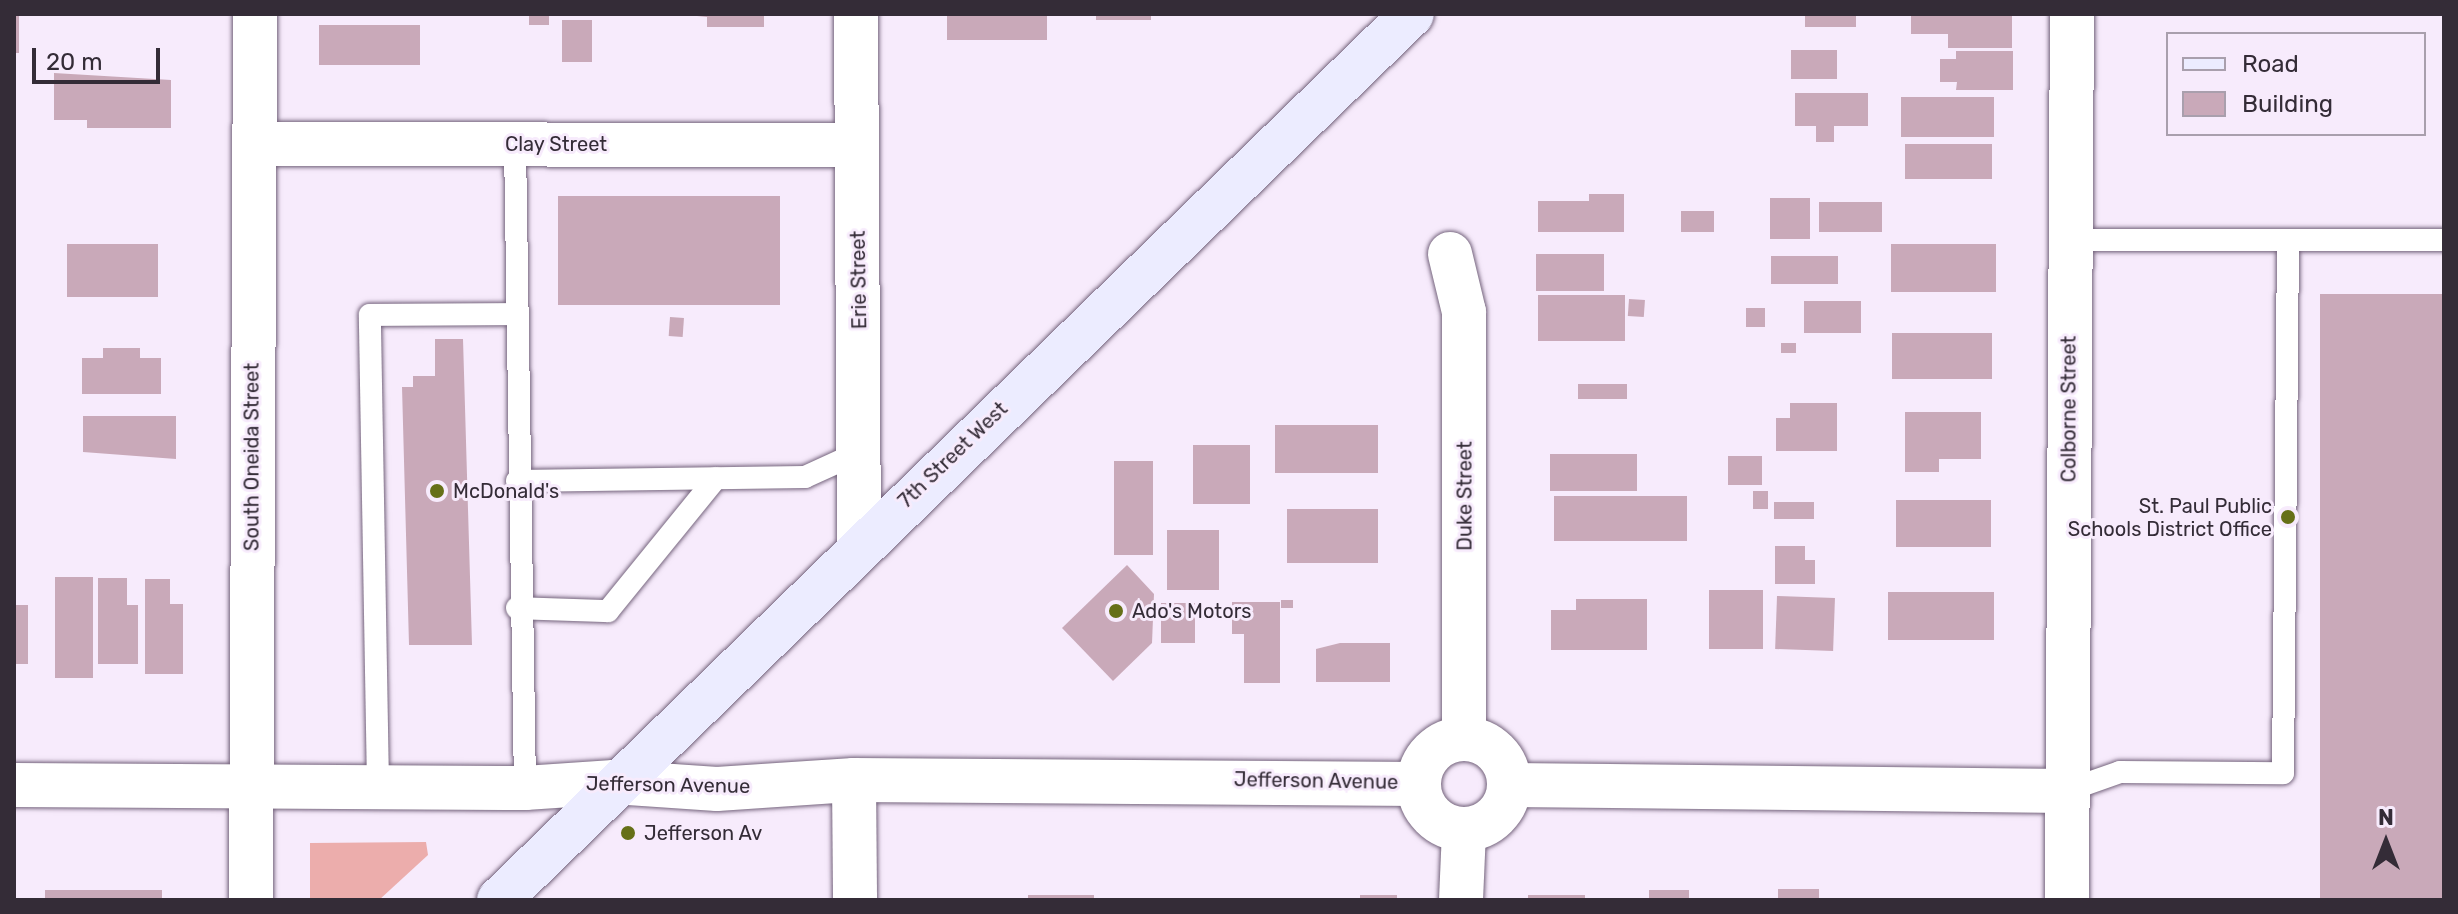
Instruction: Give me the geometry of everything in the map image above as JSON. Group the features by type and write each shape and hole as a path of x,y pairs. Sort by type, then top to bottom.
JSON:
{"main road":[{"name":"7th Street West","path":"499,900 614,782 1412,14"}],"street":[{"name":"South Oneida Street","path":"251,900 255,14"},
{"name":"Erie Street","path":"856,14 863,451 859,546"},
{"name":"Colborne Street","path":"2067,900 2072,14"},
{"name":"Clay Street","path":"255,144 856,145"},
{"name":"Duke Street","path":"1450,254 1464,312 1464,739"},
{"path":"1464,739 1496,753 1509,785 1496,817 1464,830 1431,816 1418,784 1431,752 1464,739"},
{"name":"Jefferson Avenue","path":"14,785 525,788 614,782 717,789 854,780 1418,784"},
{"path":"854,780 855,900"},
{"path":"1509,785 2066,791"},
{"path":"1461,900 1464,830"}],"lane":[{"path":"515,144 517,608 525,788"},
{"path":"2071,240 2444,240"},
{"path":"2066,791 2120,772 2283,773 2288,240"},
{"path":"378,785 370,315 517,314"},
{"path":"517,481 805,477 863,451"},
{"path":"517,608 608,611 716,478"}],"shaded area":[{"path":"426,842 428,855 379,900 310,900 310,843"}],"building":[{"path":"14,14 19,14 19,53 14,53"},
{"path":"529,14 549,14 549,25 529,25"},
{"path":"677,14 764,14 764,27 707,27 707,17"},
{"path":"947,14 1047,14 1047,40 947,40"},
{"path":"1096,14 1151,14 1151,20 1096,20"},
{"path":"1805,14 1856,14 1856,27 1805,27"},
{"path":"1911,14 2012,14 2012,48 1948,48 1948,34 1911,34"},
{"path":"562,20 592,20 592,62 562,62"},
{"path":"319,25 420,25 420,65 319,65"},
{"path":"1791,50 1837,50 1837,79 1791,79"},
{"path":"1956,51 2013,51 2013,90 1956,90 1957,82 1940,82 1940,59 1956,59"},
{"path":"54,73 171,80 171,128 87,128 87,120 54,120"},
{"path":"1795,93 1868,93 1868,126 1834,126 1834,142 1816,142 1816,126 1795,126"},
{"path":"1901,97 1994,97 1994,137 1901,137"},
{"path":"1905,144 1992,144 1992,179 1905,179"},
{"path":"1589,194 1624,194 1624,232 1538,232 1538,201 1589,201"},
{"path":"558,196 780,196 780,305 558,305"},
{"path":"1770,198 1810,198 1810,239 1770,239"},
{"path":"1819,202 1882,202 1882,232 1819,232"},
{"path":"1681,211 1714,211 1714,232 1681,232"},
{"path":"67,244 158,244 158,297 67,297"},
{"path":"1891,244 1996,244 1996,292 1891,292"},
{"path":"1536,254 1604,254 1604,291 1536,291"},
{"path":"1771,256 1838,256 1838,284 1771,284"},
{"path":"2320,294 2444,294 2444,900 2320,900"},
{"path":"1538,295 1625,295 1625,341 1538,341"},
{"path":"1629,299 1645,300 1644,317 1628,316"},
{"path":"1804,301 1861,301 1861,333 1804,333"},
{"path":"1746,308 1765,308 1765,327 1746,327"},
{"path":"670,317 684,318 683,337 669,336"},
{"path":"1892,333 1992,333 1992,379 1892,379"},
{"name":"McDonald's","path":"435,339 463,339 472,645 409,645 402,387 413,387 413,376 435,376"},
{"path":"1781,343 1796,343 1796,353 1781,353"},
{"path":"103,348 140,348 140,358 161,358 161,394 82,394 82,358 103,358"},
{"path":"1578,384 1627,384 1627,399 1578,399"},
{"path":"1790,403 1837,403 1837,451 1776,451 1776,418 1790,418"},
{"path":"1905,412 1981,412 1981,459 1939,459 1939,472 1905,472"},
{"path":"83,416 176,416 176,459 83,452"},
{"path":"1275,425 1378,425 1378,473 1275,473"},
{"path":"1193,445 1250,445 1250,504 1193,504"},
{"path":"1550,454 1637,454 1637,491 1550,491"},
{"path":"1728,456 1762,456 1762,485 1728,485"},
{"path":"1114,461 1153,461 1153,555 1114,555"},
{"path":"1753,491 1768,491 1768,509 1753,509"},
{"path":"1554,496 1687,496 1687,541 1554,541"},
{"path":"1896,500 1991,500 1991,547 1896,547"},
{"path":"1774,502 1814,502 1814,519 1774,519"},
{"path":"1287,509 1378,509 1378,563 1287,563"},
{"path":"1167,530 1219,530 1219,590 1167,590"},
{"path":"1775,546 1805,546 1805,560 1815,560 1815,584 1775,584"},
{"name":"Ado's Motors","path":"1127,565 1154,594 1152,643 1113,681 1062,628"},
{"path":"55,577 93,577 93,678 55,678"},
{"path":"98,578 127,578 127,605 138,605 138,664 98,664"},
{"path":"145,579 170,579 170,604 183,604 183,674 145,674"},
{"path":"1709,590 1763,590 1763,649 1709,649"},
{"path":"1888,592 1994,592 1994,640 1888,640"},
{"path":"1777,596 1835,598 1833,651 1775,649"},
{"path":"1576,599 1647,599 1647,650 1551,650 1551,610 1576,610"},
{"path":"1281,600 1293,600 1293,608 1281,608"},
{"path":"1232,602 1280,602 1280,683 1244,683 1244,634 1232,634"},
{"path":"1161,603 1195,603 1195,643 1161,643"},
{"path":"14,605 28,605 28,664 14,664"},
{"path":"1340,643 1390,643 1390,682 1316,682 1316,649"},
{"path":"1778,889 1819,889 1819,900 1778,900"},
{"path":"45,890 162,890 162,900 45,900"},
{"path":"1649,890 1689,890 1689,900 1649,900"},
{"path":"1028,895 1094,895 1094,900 1028,900"},
{"path":"1360,895 1397,895 1397,900 1360,900"},
{"path":"1528,895 1585,895 1585,900 1528,900"}],"place":[{"name":"McDonald's","path":"437,491"},
{"name":"St. Paul Public Schools District Office","path":"2288,517"},
{"name":"Ado's Motors","path":"1116,611"},
{"name":"Jefferson Av","path":"628,833"}]}
